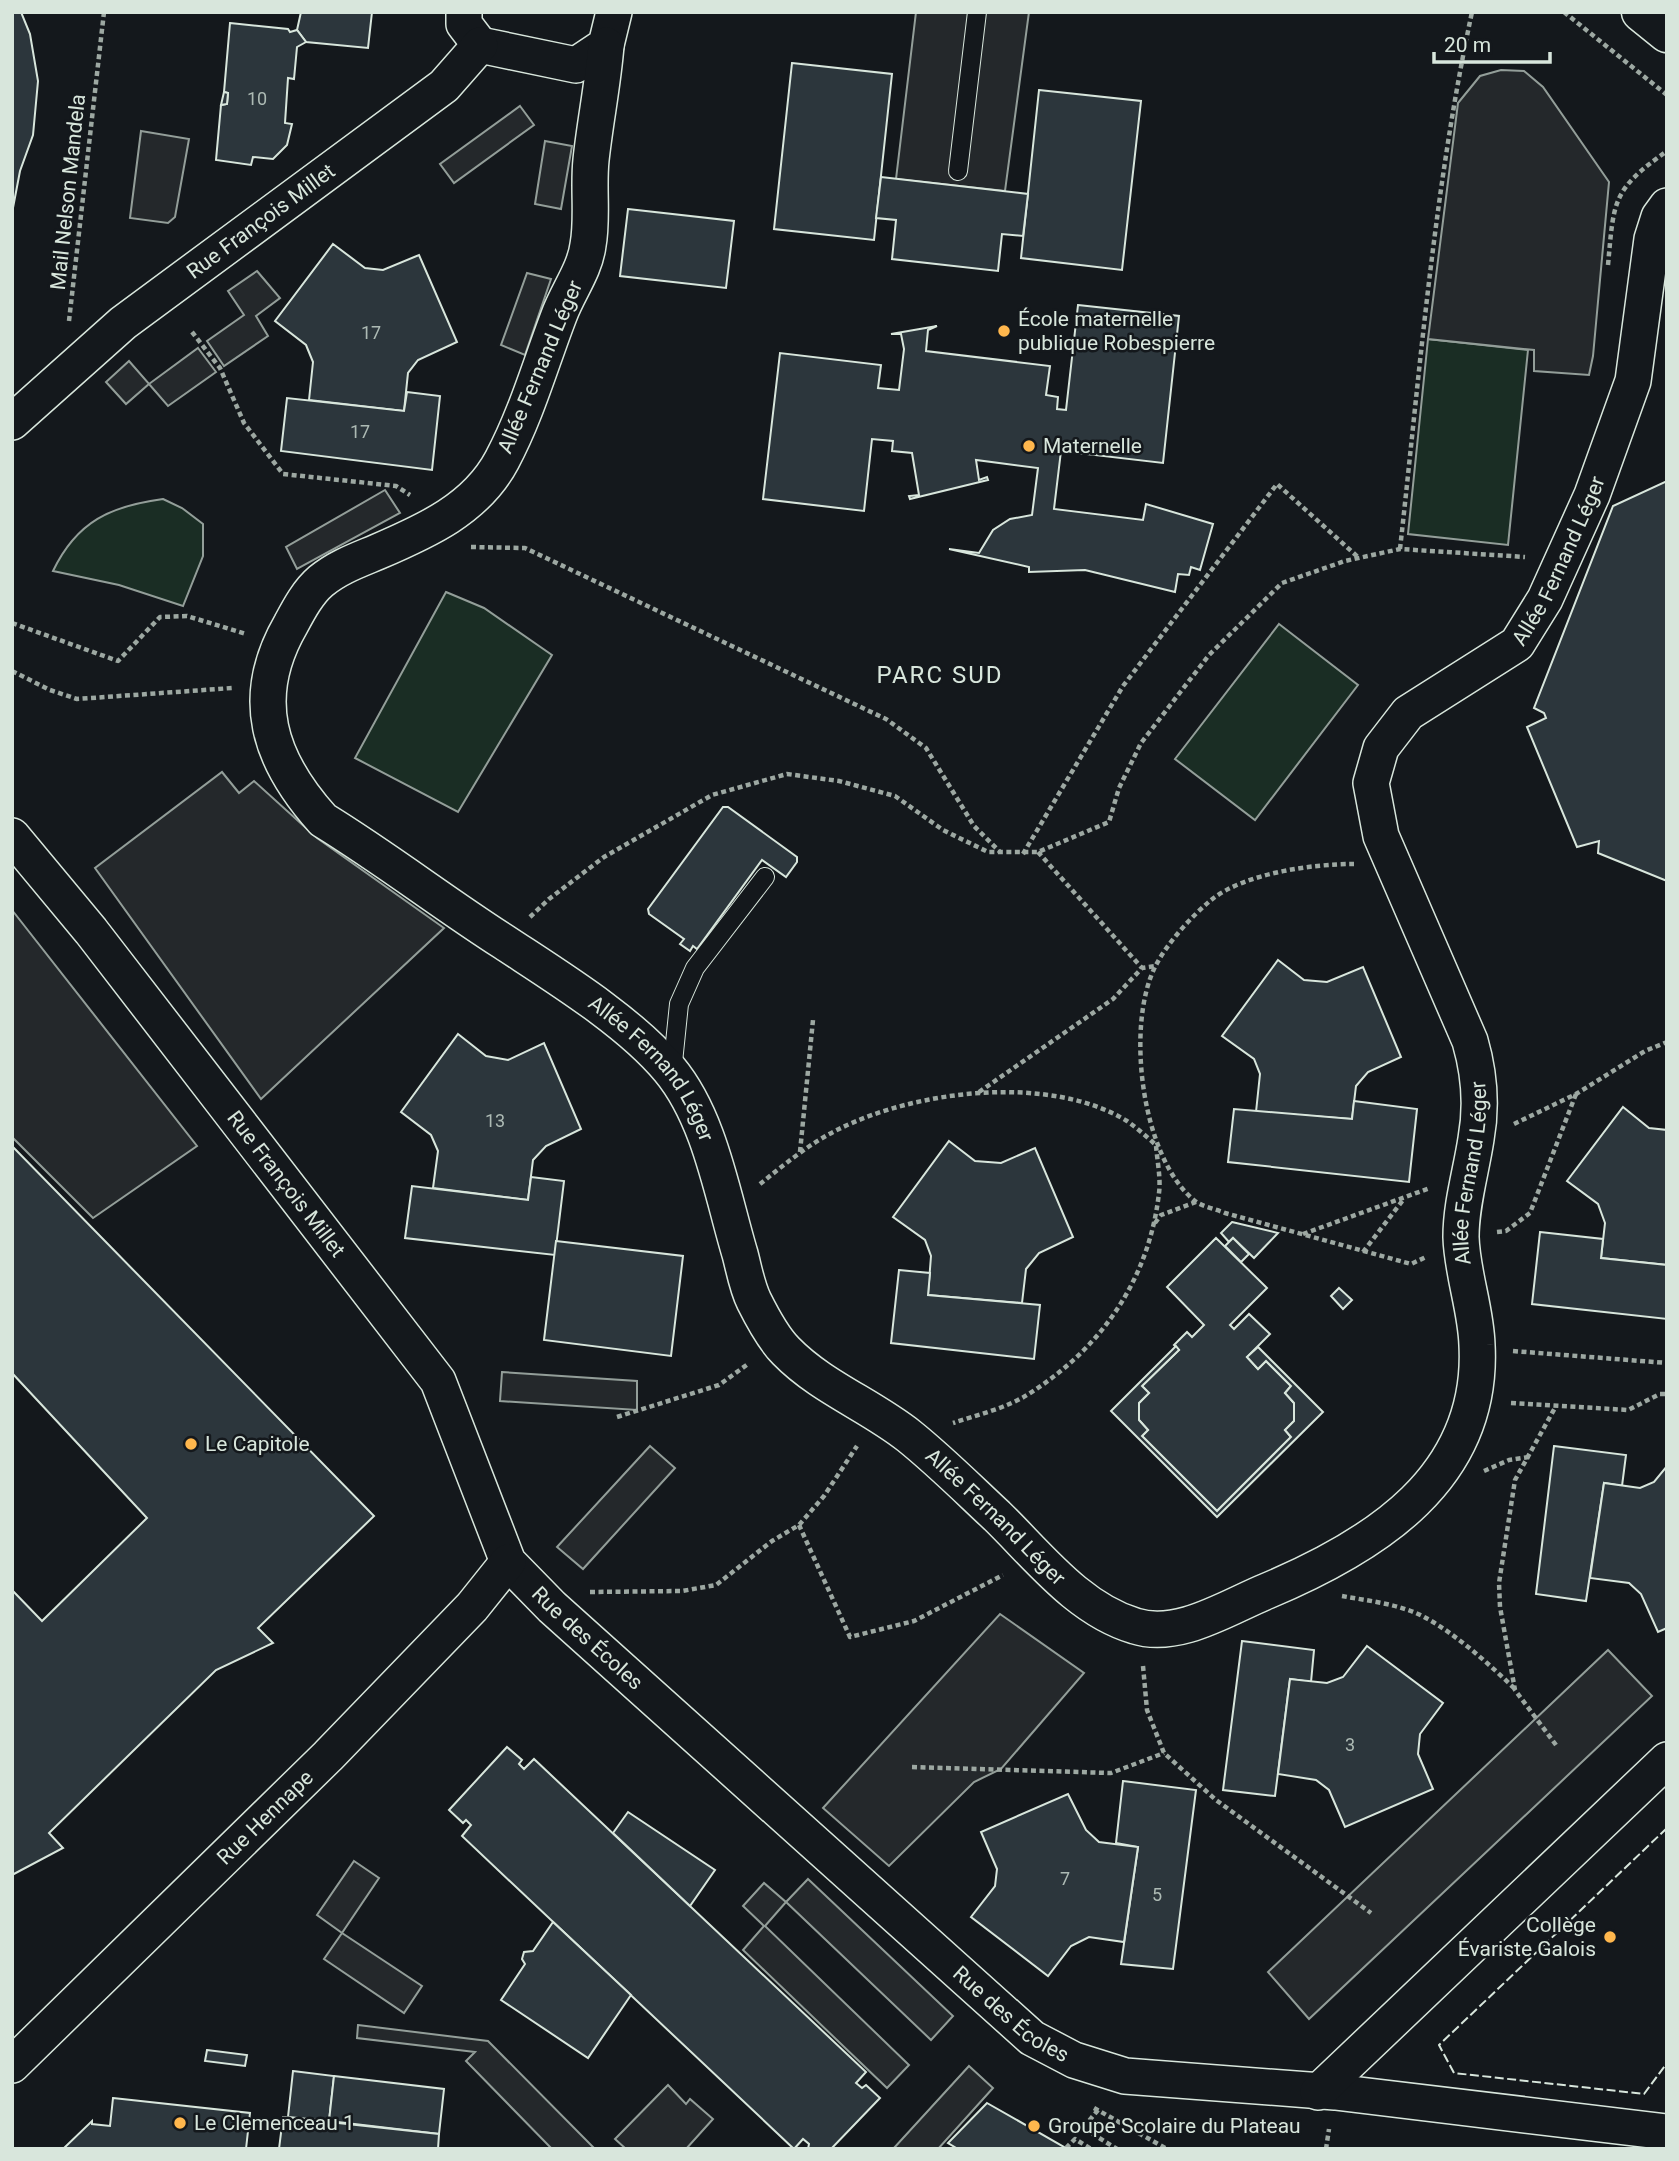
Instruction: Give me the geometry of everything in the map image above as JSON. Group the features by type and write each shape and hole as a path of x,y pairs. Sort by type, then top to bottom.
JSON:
{"street":[{"path":"464,12 464,24 480,45"},
{"path":"1641,12 1667,33"},
{"name":"Allée Fernand Léger","path":"480,45 576,65 610,29"},
{"name":"Allée Fernand Léger","path":"610,29 591,157 589,244 583,265 560,314 543,365 502,460 460,510 344,566 320,582 300,607 278,645 270,686 271,734 287,775 323,820 504,942 557,974 650,1050 672,1072 698,1120 753,1298 783,1349 825,1382 878,1413 911,1437 1037,1558 1108,1615 1140,1628 1168,1629 1196,1621 1302,1577 1366,1543 1392,1524 1418,1498 1442,1467 1461,1433 1472,1401 1478,1348 1474,1306 1461,1239 1467,1181 1477,1135 1477,1075 1469,1041 1381,836 1371,783 1381,748 1408,713 1517,645 1545,599 1607,457 1633,381 1652,239 1659,217 1667,206"},
{"name":"Rue François Millet","path":"12,422 124,323 444,86 480,45"},
{"name":"Rue François Millet","path":"12,836 91,932 438,1381 508,1562"},
{"name":"Rue des Écoles","path":"508,1562 552,1607 1032,2038 1074,2060 1125,2076 1318,2092 1667,2132"},
{"name":"Rue Hennape","path":"12,2065 328,1756 472,1607 508,1562"},
{"path":"1318,2092 1667,1760"}],"lane":[{"path":"958,171 977,12"},
{"path":"672,1072 679,1004 695,968 765,877"}],"path":[{"name":"Mail Nelson Mandela","path":"63,376 104,12"},
{"path":"1400,549 1437,212 1454,95 1472,12"},
{"path":"1564,12 1667,95"},
{"path":"1606,278 1611,229 1622,189 1635,173 1667,151"},
{"path":"192,332 220,368 244,423 283,474 396,486 446,518"},
{"path":"1023,854 1123,686 1277,484 1360,558"},
{"path":"1526,557 1531,545"},
{"path":"468,548 525,548 886,719 926,748 951,783 974,826 1000,853"},
{"path":"504,942 549,899 604,858 712,795 787,775 839,781 895,796 943,830 988,852 1038,852 1109,822 1119,788 1141,743 1209,655 1280,585 1360,558 1400,549 1526,557 1559,567"},
{"path":"12,623 118,661 160,617 187,615 278,645"},
{"path":"12,671 50,690 77,699 270,686"},
{"path":"1038,852 1142,968"},
{"path":"911,1437 1026,1396 1080,1355 1116,1314 1141,1266 1153,1226 1159,1191 1156,1145 1147,1107 1141,1051 1142,1010 1156,966 1184,928 1213,899 1255,878 1327,864 1394,865"},
{"path":"977,1094 1113,999 1142,968 1156,966"},
{"path":"800,1153 813,1020"},
{"path":"1477,1135 1508,1126 1576,1094 1645,1051 1667,1042"},
{"path":"727,1211 800,1153 840,1128 940,1097 1012,1090 1081,1101 1127,1121 1156,1145 1179,1184 1196,1202 1302,1235 1411,1264 1461,1239 1506,1231 1530,1213 1576,1094"},
{"path":"1302,1235 1430,1188 1433,1176"},
{"path":"1363,1252 1403,1199"},
{"path":"1153,1226 1161,1215 1196,1202"},
{"path":"617,1417 719,1384 779,1342"},
{"path":"1478,1348 1667,1363"},
{"path":"1472,1401 1628,1410 1667,1392"},
{"path":"1515,1689 1500,1607 1499,1583 1515,1480 1556,1406"},
{"path":"552,1607 584,1592 681,1591 716,1585 772,1541 799,1525 824,1496 878,1413"},
{"path":"799,1525 850,1637 914,1621 1037,1558"},
{"path":"1302,1577 1312,1591 1383,1603 1425,1618 1483,1657 1515,1689 1556,1745"},
{"path":"1140,1628 1147,1710 1164,1753 1216,1800 1371,1913"},
{"path":"912,1767 1111,1773 1164,1753"},
{"path":"1098,2110 1083,2128 1117,2149"},
{"path":"1066,2148 1075,2139 1091,2149"}],"green space":[{"path":"1428,339 1528,350 1508,545 1408,534"},
{"path":"163,499 182,508 203,524 203,556 183,606 119,585 53,571 73,540 97,519 127,506"},
{"path":"446,592 484,608 552,655 458,812 355,758"},
{"path":"1279,624 1358,685 1255,820 1175,759"}],"shaded area":[{"path":"916,12 1029,12 1005,191 896,179"},
{"path":"1501,70 1524,71 1543,87 1609,182 1589,375 1534,371 1534,350 1428,339 1458,103 1480,76"},
{"path":"520,106 534,125 454,183 440,164"},
{"path":"141,131 189,139 175,217 168,223 130,218"},
{"path":"545,141 572,146 561,209 535,204"},
{"path":"257,271 280,298 256,316 268,336 224,366 207,341 244,315 228,291"},
{"path":"527,273 551,279 525,355 501,345"},
{"path":"198,348 216,372 168,406 149,384"},
{"path":"129,361 149,384 126,404 106,382"},
{"path":"385,490 400,513 297,569 286,547"},
{"path":"222,772 239,793 254,781 317,838 444,928 261,1099 95,868"},
{"path":"12,910 197,1146 93,1218 12,1137"},
{"path":"502,1372 637,1381 637,1410 500,1401"},
{"path":"650,1446 675,1468 583,1569 557,1547"},
{"path":"1000,1614 1084,1673 1001,1769 974,1782 889,1866 823,1808"},
{"path":"1608,1650 1652,1696 1309,2019 1268,1972"},
{"path":"354,1861 379,1878 342,1933 317,1915"},
{"path":"808,1879 953,2016 931,2040 786,1902"},
{"path":"764,1883 786,1902 765,1926 909,2065 887,2088 743,1950 764,1926 743,1906"},
{"path":"342,1933 422,1986 404,2013 324,1959"},
{"path":"358,2025 488,2041 595,2149 552,2149 466,2061 475,2052 357,2038"},
{"path":"969,2066 993,2088 938,2149 893,2149"},
{"path":"668,2085 686,2104 690,2099 713,2119 686,2149 626,2149 615,2139"}],"building":[{"path":"12,12 21,12 30,34 38,81 33,135 20,171 12,213"},
{"path":"301,12 372,12 368,48 306,42 297,30"},
{"path":"230,23 288,29 290,32 297,30 306,42 297,47 294,79 288,78 285,123 292,124 287,145 273,159 253,157 251,165 216,160 221,105 227,104 228,93 224,92"},
{"path":"792,63 892,74 874,240 774,229"},
{"path":"1039,90 1141,101 1122,270 1021,258"},
{"path":"224,92 228,93 227,104 221,105"},
{"path":"881,177 1028,194 1023,236 1002,234 998,271 892,259 896,220 876,218"},
{"path":"628,209 734,221 726,288 620,276"},
{"path":"333,244 365,268 383,270 419,255 457,342 418,360 408,373 404,411 309,400 313,362 306,345 275,321"},
{"name":"Maternelle","path":"1078,305 1179,316 1163,463 1061,451 1054,509 1143,520 1146,504 1213,524 1200,570 1191,567 1189,575 1178,574 1175,592 1085,570 1029,572 1029,567 949,549 979,553 993,530 1010,519 1032,515 1038,468 976,460 979,480 987,477 988,480 910,499 909,496 919,495 912,453 892,451 893,441 872,439 864,511 763,499 780,353 881,365 878,388 899,390 904,349 901,334 891,334 937,326 928,330 926,351 1050,366 1046,395 1058,397 1057,409 1066,410"},
{"path":"407,392 440,396 432,470 281,451 287,398 404,411"},
{"path":"1667,481 1667,881 1598,853 1599,841 1577,847 1527,727 1546,718 1544,713 1534,708 1613,506"},
{"path":"723,807 728,807 797,857 797,862 786,877 762,860 697,949 693,946 690,951 680,944 684,939 649,914 648,909"},
{"path":"1278,960 1304,980 1327,982 1363,967 1401,1057 1368,1072 1356,1086 1352,1119 1256,1112 1260,1074 1254,1059 1222,1036"},
{"path":"458,1034 486,1056 508,1060 544,1043 581,1129 546,1146 533,1160 528,1200 433,1188 438,1151 431,1135 401,1112"},
{"path":"1354,1101 1417,1109 1409,1182 1228,1162 1234,1109 1352,1119"},
{"path":"1623,1107 1649,1128 1667,1130 1667,1265 1601,1258 1605,1223 1598,1204 1567,1181"},
{"path":"949,1141 975,1161 1001,1163 1035,1148 1073,1237 1039,1253 1026,1269 1022,1303 928,1295 931,1256 925,1240 893,1217"},
{"name":"Le Capitole","path":"12,1146 374,1516 258,1628 273,1643 216,1670 49,1833 63,1848 12,1875 12,1590 42,1621 147,1518 12,1373"},
{"path":"531,1177 564,1181 555,1255 405,1238 412,1186 528,1200"},
{"path":"1232,1222 1278,1233 1254,1258 1233,1238 1229,1242 1221,1233"},
{"path":"1540,1232 1603,1239 1601,1258 1667,1265 1667,1319 1532,1304"},
{"path":"1216,1238 1267,1288 1230,1325 1234,1329 1249,1314 1270,1334 1247,1357 1258,1369 1266,1361 1291,1386 1285,1393 1294,1403 1294,1421 1285,1430 1291,1437 1217,1511 1142,1436 1148,1430 1139,1420 1139,1403 1149,1393 1142,1386 1179,1350 1174,1345 1187,1332 1192,1337 1204,1325 1167,1287"},
{"path":"1233,1238 1249,1254 1241,1262 1225,1246"},
{"path":"556,1241 683,1256 671,1356 544,1340"},
{"path":"899,1270 930,1273 928,1295 1040,1305 1034,1359 891,1343"},
{"path":"1339,1288 1352,1300 1343,1309 1331,1296"},
{"path":"1176,1346 1179,1350 1142,1386 1149,1393 1139,1403 1139,1420 1148,1430 1142,1436 1217,1511 1291,1437 1285,1430 1294,1421 1294,1403 1285,1393 1291,1386 1266,1361 1258,1369 1247,1357 1258,1347 1323,1412 1217,1517 1111,1411"},
{"path":"1554,1446 1626,1455 1622,1486 1604,1483 1586,1601 1536,1594"},
{"path":"1667,1466 1667,1628 1658,1632 1641,1594 1629,1583 1590,1578 1604,1483 1640,1488 1654,1482"},
{"path":"1242,1641 1314,1650 1311,1682 1290,1679 1275,1796 1223,1790"},
{"path":"1367,1646 1443,1703 1420,1734 1418,1754 1433,1789 1345,1827 1329,1790 1316,1780 1278,1774 1290,1679 1327,1683 1343,1677"},
{"path":"507,1747 522,1760 519,1764 524,1769 534,1759 866,2072 856,2083 862,2088 866,2085 880,2098 831,2149 808,2149 809,2144 803,2139 794,2149 462,1836 471,1825 466,1820 463,1823 449,1810"},
{"path":"1123,1781 1196,1790 1173,1969 1121,1964 1138,1847 1116,1843"},
{"path":"1068,1794 1086,1830 1099,1842 1138,1847 1124,1942 1089,1937 1071,1946 1048,1976 971,1917 995,1886 997,1869 981,1832"},
{"path":"628,1812 715,1870 690,1906 613,1833"},
{"path":"553,1922 631,1995 588,2058 501,2000 525,1964 522,1959 524,1952 533,1951"},
{"path":"207,2050 247,2055 245,2066 205,2061"},
{"path":"293,2071 334,2076 329,2121 288,2117"},
{"path":"334,2076 444,2089 439,2134 329,2121"},
{"name":"Le Clemenceau 1","path":"113,2098 250,2113 246,2149 63,2149 92,2121 92,2124 110,2126"},
{"path":"987,2103 1068,2149 958,2149 948,2143"},
{"path":"283,2117 439,2134 438,2149 279,2149"}],"fence":[{"path":"1667,1828 1439,2045 1454,2073 1644,2094 1667,2063"}],"place":[{"name":"École maternelle publique Robespierre","path":"1004,331"},
{"name":"Maternelle","path":"1029,446"},
{"name":"Le Capitole","path":"191,1444"},
{"name":"Collège Évariste Galois","path":"1610,1937"},
{"name":"Le Clemenceau 1","path":"180,2123"},
{"name":"Groupe Scolaire du Plateau","path":"1034,2126"}],"district":[{"name":"PARC SUD","path":"940,675"}]}
